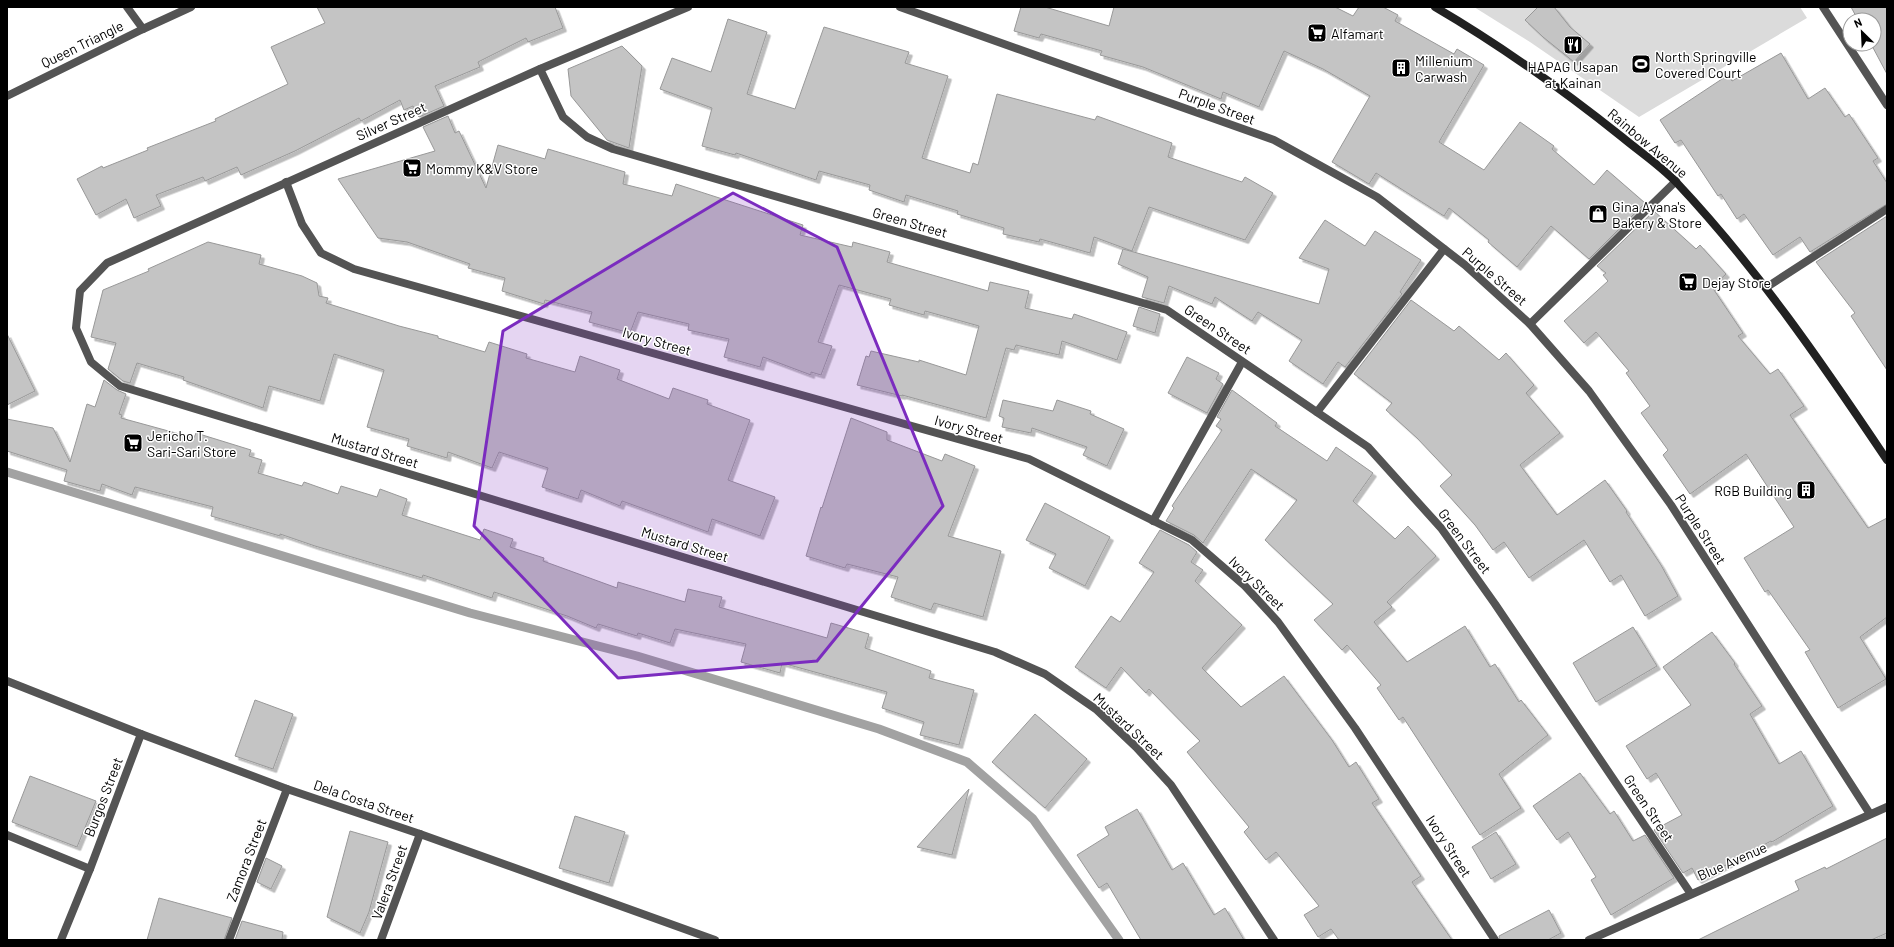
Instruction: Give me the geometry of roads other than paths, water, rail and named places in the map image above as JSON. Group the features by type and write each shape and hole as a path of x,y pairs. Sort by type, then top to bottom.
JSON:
{"street":[{"path":"127,7 143,29"},
{"name":"Queen Triangle","path":"7,96 143,29 192,7"},
{"name":"Silver Street","path":"107,263 540,69 688,7"},
{"name":"Purple Street","path":"900,7 1274,140 1377,197 1465,265 1530,324 1589,391 1670,506 1870,814"},
{"name":"Rainbow Avenue","path":"1435,7 1462,23 1577,101 1676,181 1767,287 1822,362 1887,460"},
{"path":"1824,7 1887,105"},
{"name":"Green Street","path":"540,69 563,116 586,137 613,149 1167,310 1368,447 1441,528 1495,604 1691,894"},
{"path":"1530,324 1676,181"},
{"name":"Ivory Street","path":"286,182 302,224 321,253 354,269 1029,459 1192,540 1245,586 1278,622 1355,728 1495,940"},
{"path":"1767,287 1887,209"},
{"path":"1317,412 1444,249"},
{"name":"Mustard Street","path":"107,263 80,291 76,328 91,362 120,386 995,652 1045,674 1097,710 1136,747 1171,785 1274,940"},
{"path":"1153,521 1242,362"},
{"name":"Dela Costa Street","path":"7,681 141,734 287,789 420,834 715,940"},
{"name":"Burgos Street","path":"61,940 90,869 141,734"},
{"name":"Zamora Street","path":"229,940 287,789"},
{"name":"Blue Avenue","path":"1588,940 1887,807"},
{"name":"Valera Street","path":"381,940 420,834"},
{"path":"7,835 90,869"}],"waterway":[{"path":"7,472 470,613 637,656 879,729 967,762 1033,819 1119,940"}],"place":[{"name":"Alfamart","path":"1317,33"},
{"name":"HAPAG Usapan at Kainan","path":"1573,45"},
{"name":"North Springville Covered Court","path":"1641,64"},
{"name":"Millenium Carwash","path":"1401,68"},
{"name":"Mommy K&V Store","path":"412,168"},
{"name":"Gina Ayana's Bakery & Store","path":"1598,214"},
{"name":"Dejay Store","path":"1688,282"},
{"name":"Jericho T. Sari-Sari Store","path":"133,443"},
{"name":"RGB Building","path":"1806,490"}]}
